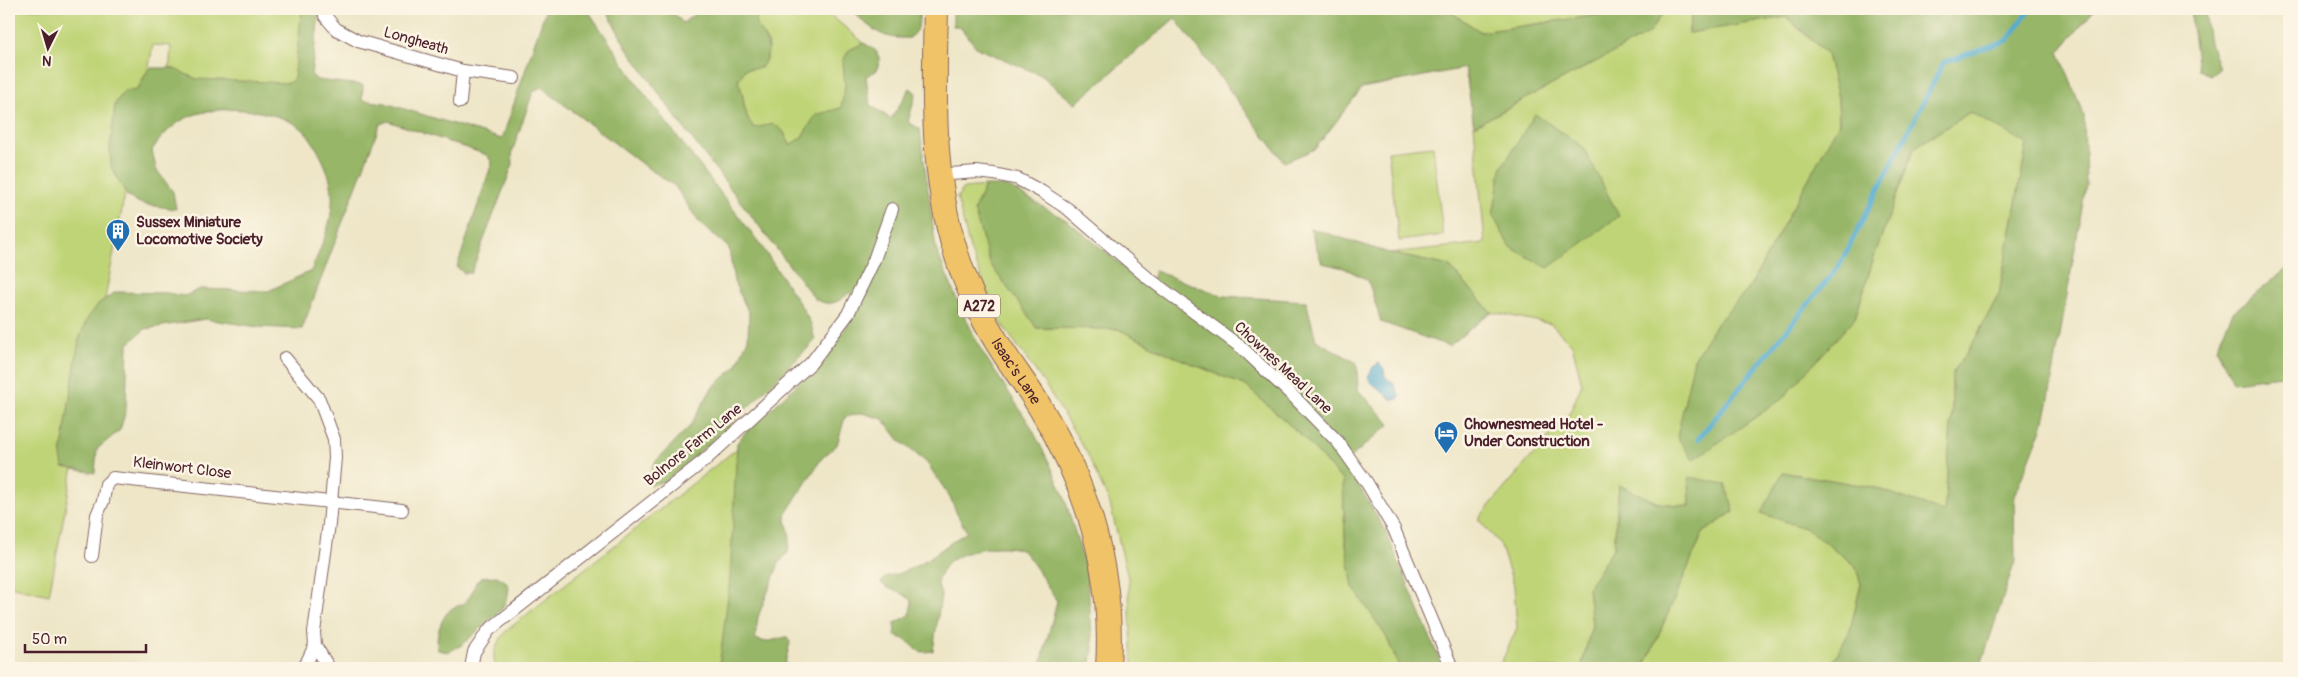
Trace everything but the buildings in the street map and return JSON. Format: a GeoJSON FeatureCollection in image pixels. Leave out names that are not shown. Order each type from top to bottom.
{"type":"FeatureCollection","features":[{"type":"Feature","properties":{"kind":"highway","name":"Isaac's Lane"},"geometry":{"type":"LineString","coordinates":[[936,9],[935,50],[939,175],[956,254],[994,338],[1062,444],[1078,477],[1096,532],[1104,571],[1108,611],[1108,668]]}},
{"type":"Feature","properties":{"kind":"street","name":"Longheath"},"geometry":{"type":"LineString","coordinates":[[325,9],[325,16],[336,29],[358,41],[463,71],[514,78]]}},
{"type":"Feature","properties":{"kind":"street"},"geometry":{"type":"LineString","coordinates":[[460,102],[463,71]]}},
{"type":"Feature","properties":{"kind":"street","name":"Chownes Mead Lane"},"geometry":{"type":"LineString","coordinates":[[939,175],[976,172],[994,174],[1018,180],[1042,192],[1068,209],[1148,278],[1242,348],[1296,399],[1338,442],[1367,483],[1394,529],[1452,668]]}},
{"type":"Feature","properties":{"kind":"street","name":"Bolnore Farm Lane"},"geometry":{"type":"LineString","coordinates":[[471,668],[474,652],[489,630],[705,460],[811,363],[848,314],[874,260],[892,209]]}},
{"type":"Feature","properties":{"kind":"street"},"geometry":{"type":"LineString","coordinates":[[286,358],[319,399],[329,421],[334,439],[335,458],[331,502],[314,632],[315,645],[329,668]]}},
{"type":"Feature","properties":{"kind":"street","name":"Kleinwort Close"},"geometry":{"type":"LineString","coordinates":[[92,556],[97,516],[103,502],[106,484],[113,478],[402,510]]}},
{"type":"Feature","properties":{"kind":"street"},"geometry":{"type":"LineString","coordinates":[[304,668],[315,645]]}},
{"type":"Feature","properties":{"kind":"green space"},"geometry":{"type":"Polygon","coordinates":[[[9,9],[314,9],[300,91],[188,87],[169,75],[171,46],[153,45],[49,595],[9,586],[9,9]]]}},
{"type":"Feature","properties":{"kind":"green space"},"geometry":{"type":"Polygon","coordinates":[[[302,9],[320,9],[311,74],[317,80],[363,85],[362,100],[385,103],[502,139],[546,9],[587,9],[643,92],[760,244],[803,309],[811,324],[815,341],[727,428],[666,481],[651,485],[648,478],[655,462],[690,426],[712,388],[736,367],[748,339],[749,313],[734,282],[729,248],[698,221],[675,186],[642,164],[541,87],[533,92],[512,152],[513,164],[471,273],[464,273],[457,267],[492,163],[487,155],[388,121],[380,124],[302,329],[258,327],[205,319],[145,329],[128,344],[126,410],[120,430],[97,449],[95,473],[63,467],[61,455],[79,339],[87,319],[99,303],[116,292],[167,293],[185,296],[200,289],[268,291],[311,271],[328,227],[331,215],[332,192],[330,180],[322,160],[314,144],[301,128],[276,116],[244,110],[211,111],[197,114],[179,122],[166,133],[152,150],[156,169],[173,192],[176,209],[142,204],[128,197],[111,167],[110,147],[115,104],[124,91],[137,90],[149,68],[172,68],[197,79],[289,83],[294,78],[302,9]]]}},
{"type":"Feature","properties":{"kind":"green space"},"geometry":{"type":"Polygon","coordinates":[[[606,9],[670,9],[683,23],[701,9],[763,9],[758,12],[756,24],[768,45],[765,61],[761,68],[745,69],[738,81],[745,111],[754,128],[774,124],[783,131],[790,145],[801,138],[816,115],[841,108],[845,87],[843,61],[849,50],[864,43],[876,51],[880,60],[876,71],[866,76],[870,105],[891,119],[910,88],[916,93],[908,122],[920,129],[936,249],[981,350],[1030,425],[1064,496],[1087,572],[1093,648],[1090,668],[1040,668],[1057,601],[1025,553],[1009,547],[975,550],[955,558],[945,566],[937,582],[941,595],[933,651],[920,651],[903,638],[895,636],[895,623],[910,615],[912,601],[905,595],[881,583],[887,576],[909,570],[967,532],[950,497],[927,463],[900,441],[883,419],[862,413],[845,417],[837,445],[822,458],[785,515],[790,537],[788,552],[779,563],[758,617],[755,639],[766,642],[786,637],[790,642],[784,668],[719,668],[730,579],[737,443],[745,433],[829,353],[863,302],[862,299],[849,293],[833,303],[825,303],[815,299],[677,119],[625,45],[606,9]]]}},
{"type":"Feature","properties":{"kind":"green space"},"geometry":{"type":"Polygon","coordinates":[[[764,9],[823,9],[864,43],[850,51],[845,59],[845,88],[841,108],[816,115],[801,138],[790,145],[783,131],[754,128],[745,111],[738,81],[745,69],[761,68],[769,44],[755,24],[757,14],[764,9]]]}},
{"type":"Feature","properties":{"kind":"green space"},"geometry":{"type":"Polygon","coordinates":[[[850,9],[920,9],[918,28],[910,38],[883,35],[870,27],[850,9]]]}},
{"type":"Feature","properties":{"kind":"green space"},"geometry":{"type":"Polygon","coordinates":[[[953,9],[1446,9],[1481,32],[1639,9],[1666,9],[1648,34],[1474,126],[1465,68],[1362,88],[1315,149],[1284,162],[1175,18],[1075,104],[1041,75],[977,48],[959,26],[953,26],[953,9]]]}},
{"type":"Feature","properties":{"kind":"green space"},"geometry":{"type":"Polygon","coordinates":[[[1446,9],[1639,9],[1481,32],[1446,9]]]}},
{"type":"Feature","properties":{"kind":"green space"},"geometry":{"type":"Polygon","coordinates":[[[1666,9],[1693,9],[1689,33],[1786,17],[1827,54],[1838,98],[1839,124],[1748,290],[1716,324],[1855,318],[1875,254],[1914,148],[1970,112],[2027,144],[1999,294],[1973,343],[1952,374],[1952,414],[1944,513],[1873,487],[1761,513],[1807,528],[1855,565],[1861,584],[1850,631],[1834,660],[1835,668],[1644,668],[1703,533],[1734,511],[1689,477],[1690,506],[1658,503],[1619,485],[1614,547],[1588,588],[1592,625],[1581,668],[1494,668],[1502,661],[1517,628],[1514,586],[1500,544],[1478,519],[1570,412],[1582,384],[1572,345],[1551,324],[1491,312],[1449,266],[1389,253],[1485,243],[1474,126],[1648,34],[1666,9]],[[1493,216],[1548,268],[1574,247],[1493,216]]]}},
{"type":"Feature","properties":{"kind":"green space"},"geometry":{"type":"Polygon","coordinates":[[[1693,9],[2095,9],[2059,52],[2084,116],[2086,185],[2048,404],[2042,429],[2014,496],[2015,561],[1980,668],[1835,668],[1834,660],[1850,631],[1861,584],[1855,565],[1807,529],[1761,513],[1783,472],[1873,487],[1944,512],[1952,414],[1952,374],[1973,343],[1999,294],[2027,144],[1970,112],[1914,148],[1875,254],[1855,318],[1782,399],[1693,460],[1677,437],[1694,359],[1716,324],[1748,290],[1839,123],[1838,98],[1827,54],[1787,17],[1688,33],[1693,9]]]}},
{"type":"Feature","properties":{"kind":"green space"},"geometry":{"type":"Polygon","coordinates":[[[2190,9],[2205,9],[2208,37],[2219,68],[2210,75],[2198,70],[2190,9]]]}},
{"type":"Feature","properties":{"kind":"green space"},"geometry":{"type":"Polygon","coordinates":[[[1535,114],[1583,147],[1619,216],[1548,268],[1510,247],[1493,216],[1501,169],[1535,114]]]}},
{"type":"Feature","properties":{"kind":"green space"},"geometry":{"type":"Polygon","coordinates":[[[1433,146],[1443,235],[1399,241],[1388,151],[1433,146]]]}},
{"type":"Feature","properties":{"kind":"green space"},"geometry":{"type":"Polygon","coordinates":[[[985,186],[974,210],[1036,328],[1118,329],[1171,355],[1246,386],[1301,435],[1343,481],[1345,538],[1353,587],[1386,636],[1400,668],[1133,668],[1128,578],[1110,504],[1087,453],[1044,383],[998,319],[970,249],[957,198],[964,188],[985,186]]]}},
{"type":"Feature","properties":{"kind":"green space"},"geometry":{"type":"Polygon","coordinates":[[[985,186],[1007,186],[1068,221],[1149,287],[1155,271],[1223,296],[1306,301],[1316,340],[1357,363],[1358,390],[1390,424],[1345,462],[1386,532],[1443,668],[1400,668],[1386,636],[1353,587],[1345,538],[1343,481],[1301,435],[1246,386],[1171,355],[1118,329],[1037,328],[990,264],[974,210],[985,186]]]}},
{"type":"Feature","properties":{"kind":"green space"},"geometry":{"type":"Polygon","coordinates":[[[1310,228],[1389,253],[1449,266],[1491,312],[1449,346],[1381,322],[1368,280],[1344,268],[1322,263],[1310,228]]]}},
{"type":"Feature","properties":{"kind":"green space"},"geometry":{"type":"Polygon","coordinates":[[[2289,267],[2289,375],[2233,382],[2216,347],[2233,312],[2289,267]]]}},
{"type":"Feature","properties":{"kind":"green space"},"geometry":{"type":"Polygon","coordinates":[[[739,447],[731,579],[720,668],[497,668],[494,653],[506,631],[739,447]]]}},
{"type":"Feature","properties":{"kind":"green space"},"geometry":{"type":"Polygon","coordinates":[[[1689,477],[1725,484],[1734,511],[1703,533],[1644,668],[1581,668],[1592,625],[1588,588],[1614,547],[1619,485],[1658,503],[1690,506],[1689,477]]]}},
{"type":"Feature","properties":{"kind":"green space"},"geometry":{"type":"Polygon","coordinates":[[[497,576],[505,581],[509,587],[502,609],[462,645],[448,652],[438,650],[439,629],[446,614],[452,608],[461,605],[467,600],[476,582],[483,577],[497,576]]]}},
{"type":"Feature","properties":{"kind":"water"},"geometry":{"type":"Polygon","coordinates":[[[1379,363],[1384,369],[1385,377],[1393,383],[1400,396],[1398,399],[1392,400],[1372,383],[1368,377],[1373,367],[1379,363]]]}},
{"type":"Feature","properties":{"kind":"waterway"},"geometry":{"type":"LineString","coordinates":[[1698,439],[1839,266],[1944,62],[2008,40],[2030,9]]}},
{"type":"Feature","properties":{"kind":"place","name":"Sussex Miniature Locomotive Society"},"geometry":{"type":"Point","coordinates":[118,252]}},
{"type":"Feature","properties":{"kind":"place","name":"Chownesmead Hotel - Under Construction"},"geometry":{"type":"Point","coordinates":[1446,454]}}]}
